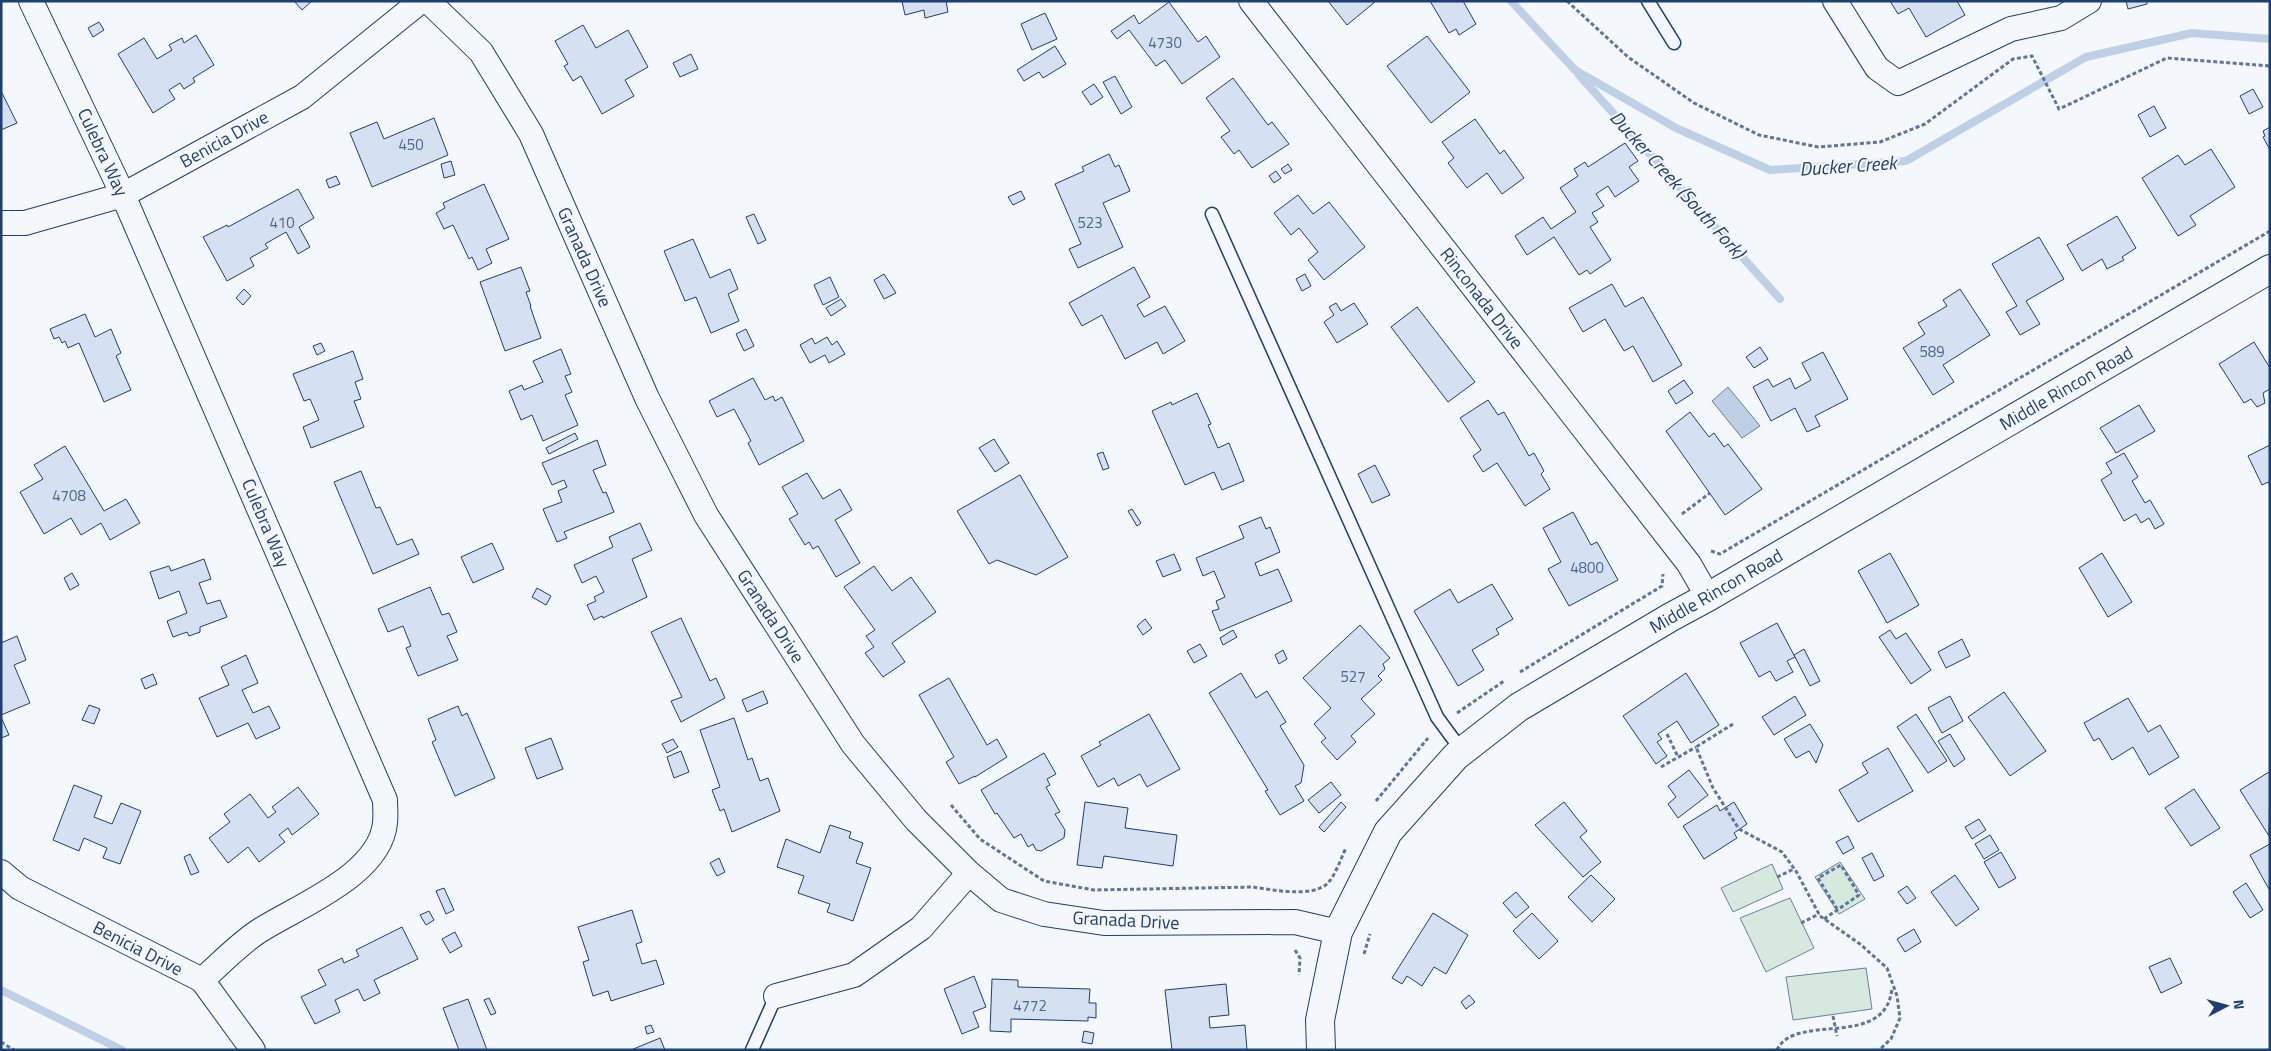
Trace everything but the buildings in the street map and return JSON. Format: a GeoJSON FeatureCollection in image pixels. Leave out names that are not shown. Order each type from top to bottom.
{"type":"FeatureCollection","features":[{"type":"Feature","properties":{"kind":"street","name":"Culebra Way"},"geometry":{"type":"LineString","coordinates":[[31,1],[123,195],[385,800],[385,824],[376,846],[359,870],[336,886],[258,932],[202,980]]}},
{"type":"Feature","properties":{"kind":"street","name":"Benicia Drive"},"geometry":{"type":"LineString","coordinates":[[1,223],[25,223],[123,195],[302,97],[421,1]]}},
{"type":"Feature","properties":{"kind":"street","name":"Granada Drive"},"geometry":{"type":"LineString","coordinates":[[428,1],[481,52],[531,134],[647,398],[706,516],[853,744],[916,820],[969,873],[1001,900],[1044,914],[1104,923],[1295,922],[1338,932]]}},
{"type":"Feature","properties":{"kind":"street","name":"Rinconada Drive"},"geometry":{"type":"LineString","coordinates":[[1251,1],[1688,564],[1708,597]]}},
{"type":"Feature","properties":{"kind":"street"},"geometry":{"type":"LineString","coordinates":[[1836,1],[1877,68],[1898,83],[2010,29],[2061,18],[2089,1]]}},
{"type":"Feature","properties":{"kind":"street","name":"Middle Rincon Road"},"geometry":{"type":"LineString","coordinates":[[1321,1050],[1320,1020],[1338,932],[1388,832],[1462,751],[1519,707],[1670,617],[1708,597],[2270,269]]}},
{"type":"Feature","properties":{"kind":"street","name":"Benicia Drive"},"geometry":{"type":"LineString","coordinates":[[1,872],[20,888],[202,980],[253,1050]]}},
{"type":"Feature","properties":{"kind":"street"},"geometry":{"type":"LineString","coordinates":[[776,996],[854,974],[922,928],[969,873]]}},
{"type":"Feature","properties":{"kind":"lane"},"geometry":{"type":"LineString","coordinates":[[1648,1],[1674,43]]}},
{"type":"Feature","properties":{"kind":"lane"},"geometry":{"type":"LineString","coordinates":[[1212,214],[1437,717],[1462,751]]}},
{"type":"Feature","properties":{"kind":"lane"},"geometry":{"type":"LineString","coordinates":[[752,1050],[776,996]]}},
{"type":"Feature","properties":{"kind":"path"},"geometry":{"type":"LineString","coordinates":[[1567,1],[1628,57],[1694,103],[1759,135],[1818,147],[1880,142],[1925,124],[2013,59],[2032,56],[2059,109],[2167,58],[2270,66]]}},
{"type":"Feature","properties":{"kind":"path"},"geometry":{"type":"LineString","coordinates":[[1712,551],[1720,554],[2270,231]]}},
{"type":"Feature","properties":{"kind":"path"},"geometry":{"type":"LineString","coordinates":[[1681,514],[1710,493]]}},
{"type":"Feature","properties":{"kind":"path"},"geometry":{"type":"LineString","coordinates":[[1660,767],[1733,724]]}},
{"type":"Feature","properties":{"kind":"path"},"geometry":{"type":"LineString","coordinates":[[1667,734],[1678,757]]}},
{"type":"Feature","properties":{"kind":"path"},"geometry":{"type":"LineString","coordinates":[[1696,747],[1713,788],[1739,829],[1782,852],[1794,869],[1819,914],[1860,944],[1887,968],[1893,985],[1900,1018],[1891,1039],[1879,1050]]}},
{"type":"Feature","properties":{"kind":"path"},"geometry":{"type":"LineString","coordinates":[[951,805],[980,838],[1044,881],[1094,890],[1253,887],[1279,891],[1315,891]]}},
{"type":"Feature","properties":{"kind":"path"},"geometry":{"type":"LineString","coordinates":[[1824,919],[1859,895],[1841,865],[1818,878],[1837,909]]}},
{"type":"Feature","properties":{"kind":"path"},"geometry":{"type":"LineString","coordinates":[[1777,876],[1794,869]]}},
{"type":"Feature","properties":{"kind":"path"},"geometry":{"type":"LineString","coordinates":[[1801,923],[1819,914]]}},
{"type":"Feature","properties":{"kind":"path"},"geometry":{"type":"LineString","coordinates":[[1361,963],[1372,927]]}},
{"type":"Feature","properties":{"kind":"path"},"geometry":{"type":"LineString","coordinates":[[1883,1020],[1891,1002],[1893,985]]}},
{"type":"Feature","properties":{"kind":"path"},"geometry":{"type":"LineString","coordinates":[[1833,1016],[1837,1036]]}},
{"type":"Feature","properties":{"kind":"path"},"geometry":{"type":"LineString","coordinates":[[1777,1050],[1782,1042],[1789,1038],[1813,1036]]}},
{"type":"Feature","properties":{"kind":"path"},"geometry":{"type":"LineString","coordinates":[[1829,1036],[1843,1036]]}},
{"type":"Feature","properties":{"kind":"path"},"geometry":{"type":"LineString","coordinates":[[1,1042],[14,1050]]}},
{"type":"Feature","properties":{"kind":"shaded area"},"geometry":{"type":"Polygon","coordinates":[[[1840,862],[1865,899],[1839,914],[1815,877],[1840,862]]]}},
{"type":"Feature","properties":{"kind":"shaded area"},"geometry":{"type":"Polygon","coordinates":[[[1772,864],[1783,889],[1733,912],[1721,888],[1772,864]]]}},
{"type":"Feature","properties":{"kind":"shaded area"},"geometry":{"type":"Polygon","coordinates":[[[1790,898],[1814,948],[1766,972],[1740,918],[1790,898]]]}},
{"type":"Feature","properties":{"kind":"shaded area"},"geometry":{"type":"Polygon","coordinates":[[[1866,968],[1872,1009],[1793,1020],[1786,977],[1866,968]]]}},
{"type":"Feature","properties":{"kind":"water"},"geometry":{"type":"Polygon","coordinates":[[[1728,387],[1760,426],[1742,438],[1712,401],[1728,387]]]}},
{"type":"Feature","properties":{"kind":"waterway","name":"Ducker Creek"},"geometry":{"type":"LineString","coordinates":[[1511,1],[1575,70],[1676,128],[1770,170],[1906,161],[2086,57],[2192,33],[2270,39]]}},
{"type":"Feature","properties":{"kind":"waterway","name":"Ducker Creek (South Fork)"},"geometry":{"type":"LineString","coordinates":[[1579,75],[1780,299]]}},
{"type":"Feature","properties":{"kind":"waterway"},"geometry":{"type":"LineString","coordinates":[[1,990],[122,1050]]}}]}
